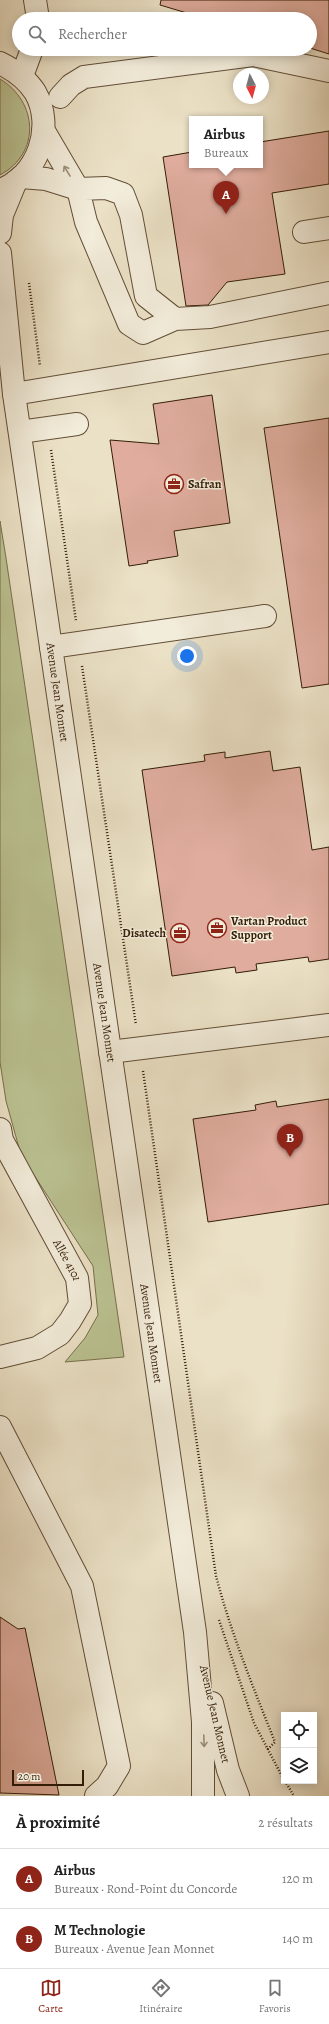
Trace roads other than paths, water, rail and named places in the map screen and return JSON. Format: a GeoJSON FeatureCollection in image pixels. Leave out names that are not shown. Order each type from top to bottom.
{"type":"FeatureCollection","features":[{"type":"Feature","properties":{"kind":"street"},"geometry":{"type":"LineString","coordinates":[[35,0],[37,12]]}},
{"type":"Feature","properties":{"kind":"street"},"geometry":{"type":"LineString","coordinates":[[0,53],[12,70],[35,93],[39,102],[44,131],[78,189],[86,222],[129,324],[143,333],[175,319],[210,317],[329,293]]}},
{"type":"Feature","properties":{"kind":"street"},"geometry":{"type":"LineString","coordinates":[[12,70],[25,56]]}},
{"type":"Feature","properties":{"kind":"street"},"geometry":{"type":"LineString","coordinates":[[60,97],[71,85],[84,77],[238,56]]}},
{"type":"Feature","properties":{"kind":"street"},"geometry":{"type":"LineString","coordinates":[[262,56],[329,71]]}},
{"type":"Feature","properties":{"kind":"street"},"geometry":{"type":"LineString","coordinates":[[0,234],[2,215],[12,182],[32,164],[40,148],[44,131]]}},
{"type":"Feature","properties":{"kind":"street"},"geometry":{"type":"LineString","coordinates":[[12,182],[46,179],[78,189],[106,188],[123,194],[131,215],[146,296],[175,319]]}},
{"type":"Feature","properties":{"kind":"street"},"geometry":{"type":"LineString","coordinates":[[304,232],[329,228]]}},
{"type":"Feature","properties":{"kind":"street","name":"Avenue Jean Monnet"},"geometry":{"type":"LineString","coordinates":[[0,253],[14,394]]}},
{"type":"Feature","properties":{"kind":"street","name":"Avenue Jean Monnet"},"geometry":{"type":"LineString","coordinates":[[0,329],[14,394],[20,432],[195,1632],[203,1722],[203,1796]]}},
{"type":"Feature","properties":{"kind":"street"},"geometry":{"type":"LineString","coordinates":[[14,394],[329,342]]}},
{"type":"Feature","properties":{"kind":"street"},"geometry":{"type":"LineString","coordinates":[[20,432],[77,424]]}},
{"type":"Feature","properties":{"kind":"street"},"geometry":{"type":"LineString","coordinates":[[51,647],[265,616]]}},
{"type":"Feature","properties":{"kind":"street"},"geometry":{"type":"LineString","coordinates":[[110,1052],[329,1025]]}},
{"type":"Feature","properties":{"kind":"street","name":"Allée 4101"},"geometry":{"type":"LineString","coordinates":[[0,1129],[2,1140],[77,1278],[80,1304],[60,1334],[38,1348],[0,1357]]}},
{"type":"Feature","properties":{"kind":"street"},"geometry":{"type":"LineString","coordinates":[[0,1427],[82,1586],[119,1766],[107,1786],[96,1796]]}},
{"type":"Feature","properties":{"kind":"street","name":"Avenue Jean Monnet"},"geometry":{"type":"LineString","coordinates":[[195,1632],[228,1770],[238,1796]]}},
{"type":"Feature","properties":{"kind":"place","name":"Airbus"},"geometry":{"type":"Point","coordinates":[226,214]}},
{"type":"Feature","properties":{"kind":"place","name":"Safran"},"geometry":{"type":"Point","coordinates":[174,484]}},
{"type":"Feature","properties":{"kind":"place","name":"Vartan Product Support"},"geometry":{"type":"Point","coordinates":[217,928]}},
{"type":"Feature","properties":{"kind":"place","name":"Disatech"},"geometry":{"type":"Point","coordinates":[180,933]}},
{"type":"Feature","properties":{"kind":"place","name":"M Technologie"},"geometry":{"type":"Point","coordinates":[290,1157]}}]}
